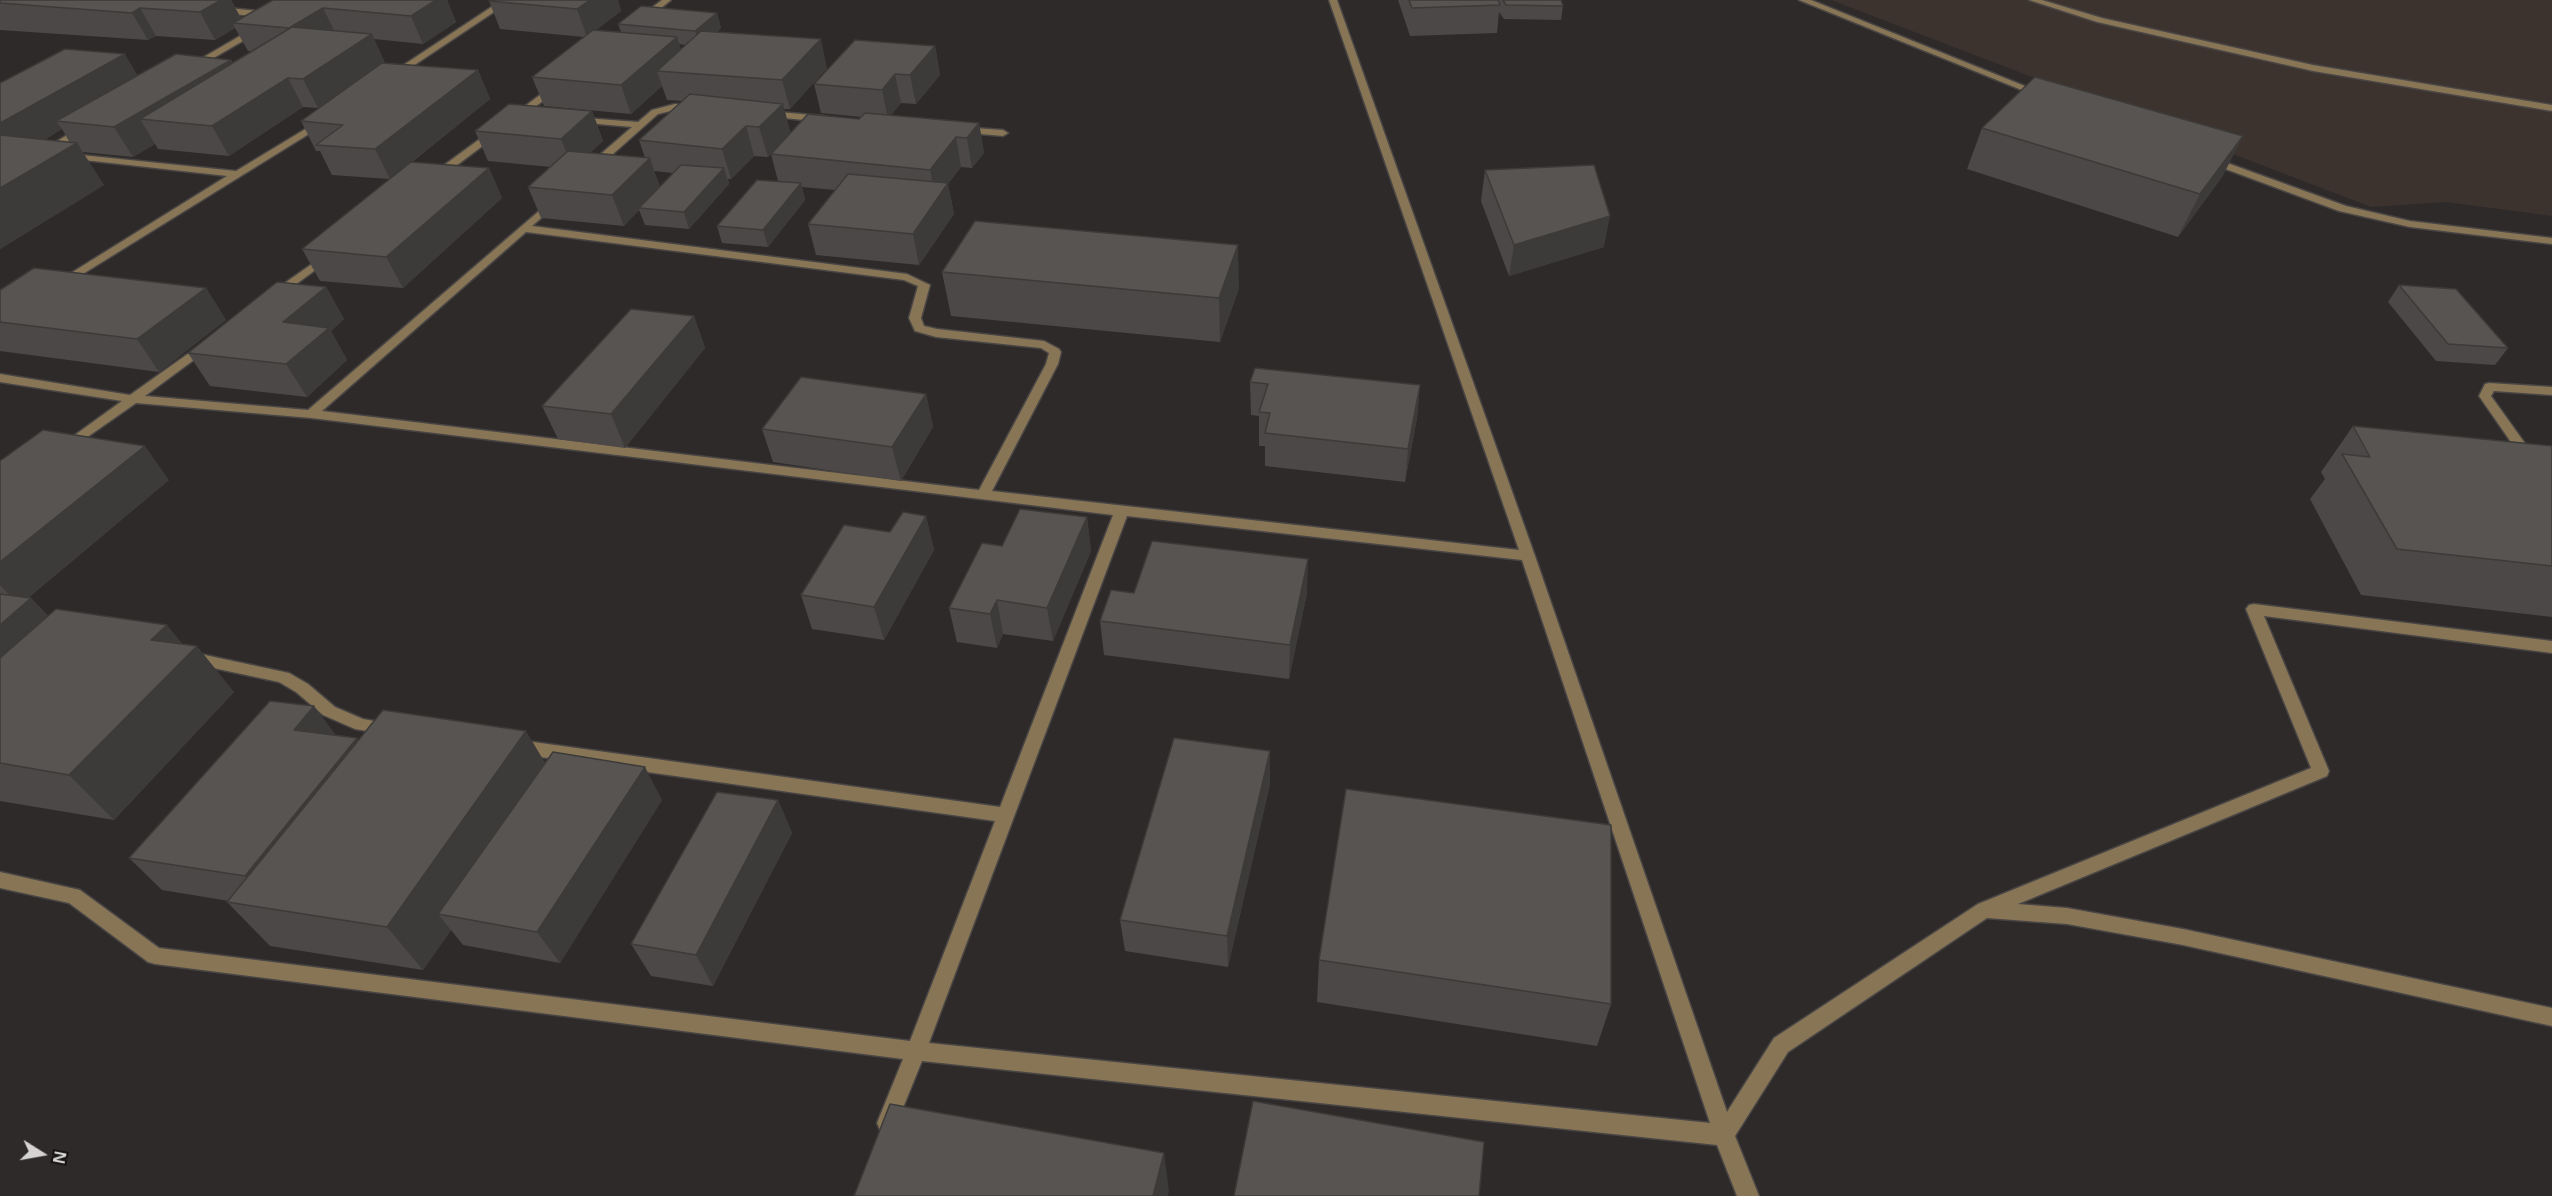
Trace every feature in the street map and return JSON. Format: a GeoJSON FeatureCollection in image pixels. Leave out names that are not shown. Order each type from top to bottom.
{"type":"FeatureCollection","features":[{"type":"Feature","properties":{"kind":"street"},"geometry":{"type":"LineString","coordinates":[[381,83],[508,0]]}},
{"type":"Feature","properties":{"kind":"street"},"geometry":{"type":"LineString","coordinates":[[631,28],[667,0]]}},
{"type":"Feature","properties":{"kind":"street"},"geometry":{"type":"LineString","coordinates":[[1333,0],[1528,556],[1724,1135],[1748,1196]]}},
{"type":"Feature","properties":{"kind":"street"},"geometry":{"type":"LineString","coordinates":[[1803,0],[2050,99]]}},
{"type":"Feature","properties":{"kind":"street"},"geometry":{"type":"LineString","coordinates":[[2032,0],[2100,20],[2313,68],[2552,108]]}},
{"type":"Feature","properties":{"kind":"street"},"geometry":{"type":"LineString","coordinates":[[176,75],[279,16],[208,10]]}},
{"type":"Feature","properties":{"kind":"street"},"geometry":{"type":"LineString","coordinates":[[426,183],[526,115],[566,78]]}},
{"type":"Feature","properties":{"kind":"street"},"geometry":{"type":"LineString","coordinates":[[582,176],[655,112],[675,107],[710,110]]}},
{"type":"Feature","properties":{"kind":"street"},"geometry":{"type":"LineString","coordinates":[[757,113],[839,120]]}},
{"type":"Feature","properties":{"kind":"street"},"geometry":{"type":"LineString","coordinates":[[48,292],[333,115]]}},
{"type":"Feature","properties":{"kind":"street"},"geometry":{"type":"LineString","coordinates":[[564,118],[641,125]]}},
{"type":"Feature","properties":{"kind":"street"},"geometry":{"type":"LineString","coordinates":[[94,123],[38,155],[239,174]]}},
{"type":"Feature","properties":{"kind":"street"},"geometry":{"type":"LineString","coordinates":[[945,128],[1003,133]]}},
{"type":"Feature","properties":{"kind":"street"},"geometry":{"type":"LineString","coordinates":[[2194,154],[2343,209],[2410,224],[2552,241]]}},
{"type":"Feature","properties":{"kind":"street"},"geometry":{"type":"LineString","coordinates":[[311,414],[565,191]]}},
{"type":"Feature","properties":{"kind":"street"},"geometry":{"type":"LineString","coordinates":[[523,228],[907,277],[924,285],[915,318],[919,328],[936,333],[1044,345],[1055,352],[1052,364],[983,495]]}},
{"type":"Feature","properties":{"kind":"street"},"geometry":{"type":"LineString","coordinates":[[266,301],[341,246]]}},
{"type":"Feature","properties":{"kind":"street"},"geometry":{"type":"LineString","coordinates":[[57,454],[219,336]]}},
{"type":"Feature","properties":{"kind":"street"},"geometry":{"type":"LineString","coordinates":[[0,378],[134,399],[311,414],[983,495],[1528,556]]}},
{"type":"Feature","properties":{"kind":"street"},"geometry":{"type":"LineString","coordinates":[[2552,391],[2489,387],[2485,396],[2552,491]]}},
{"type":"Feature","properties":{"kind":"street"},"geometry":{"type":"LineString","coordinates":[[878,1144],[916,1052],[1122,511]]}},
{"type":"Feature","properties":{"kind":"street"},"geometry":{"type":"LineString","coordinates":[[1724,1135],[1781,1045],[1984,910],[2321,771],[2254,609],[2552,647]]}},
{"type":"Feature","properties":{"kind":"street"},"geometry":{"type":"LineString","coordinates":[[170,653],[283,677],[302,688],[329,711],[361,725],[408,731]]}},
{"type":"Feature","properties":{"kind":"street"},"geometry":{"type":"LineString","coordinates":[[502,744],[1006,815]]}},
{"type":"Feature","properties":{"kind":"street"},"geometry":{"type":"LineString","coordinates":[[0,880],[74,896],[155,956],[916,1052],[1724,1135]]}},
{"type":"Feature","properties":{"kind":"street"},"geometry":{"type":"LineString","coordinates":[[1984,910],[2067,916],[2183,937],[2552,1017]]}},
{"type":"Feature","properties":{"kind":"shaded area"},"geometry":{"type":"Polygon","coordinates":[[[1831,0],[2552,0],[2552,216],[2446,202],[2371,207],[1831,0]]]}},
{"type":"Feature","properties":{"kind":"building"},"geometry":{"type":"Polygon","coordinates":[[[0,0],[221,0],[200,12],[140,8],[132,13],[0,3],[0,0]]]}},
{"type":"Feature","properties":{"kind":"building"},"geometry":{"type":"Polygon","coordinates":[[[273,0],[436,0],[411,16],[323,8],[289,28],[233,23],[273,0]]]}},
{"type":"Feature","properties":{"kind":"building"},"geometry":{"type":"Polygon","coordinates":[[[590,0],[577,9],[489,1],[590,0]]]}},
{"type":"Feature","properties":{"kind":"building"},"geometry":{"type":"Polygon","coordinates":[[[1409,0],[1498,0],[1500,5],[1412,8],[1409,0]]]}},
{"type":"Feature","properties":{"kind":"building"},"geometry":{"type":"Polygon","coordinates":[[[1503,0],[1561,0],[1563,6],[1506,5],[1503,0]]]}},
{"type":"Feature","properties":{"kind":"building"},"geometry":{"type":"Polygon","coordinates":[[[641,6],[717,13],[695,31],[618,24],[641,6]]]}},
{"type":"Feature","properties":{"kind":"building"},"geometry":{"type":"Polygon","coordinates":[[[292,27],[372,34],[303,79],[288,78],[212,126],[140,119],[292,27]]]}},
{"type":"Feature","properties":{"kind":"building"},"geometry":{"type":"Polygon","coordinates":[[[593,30],[677,37],[621,85],[532,77],[593,30]]]}},
{"type":"Feature","properties":{"kind":"building"},"geometry":{"type":"Polygon","coordinates":[[[701,31],[821,39],[782,80],[657,71],[701,31]]]}},
{"type":"Feature","properties":{"kind":"building"},"geometry":{"type":"Polygon","coordinates":[[[855,40],[935,46],[910,75],[895,74],[882,90],[814,84],[855,40]]]}},
{"type":"Feature","properties":{"kind":"building"},"geometry":{"type":"Polygon","coordinates":[[[65,49],[125,54],[0,123],[0,83],[65,49]]]}},
{"type":"Feature","properties":{"kind":"building"},"geometry":{"type":"Polygon","coordinates":[[[176,54],[231,60],[114,127],[56,121],[176,54]]]}},
{"type":"Feature","properties":{"kind":"building"},"geometry":{"type":"Polygon","coordinates":[[[382,63],[478,70],[375,149],[316,145],[343,125],[301,121],[382,63]]]}},
{"type":"Feature","properties":{"kind":"building"},"geometry":{"type":"Polygon","coordinates":[[[2035,77],[2243,136],[2200,194],[1982,128],[2035,77]]]}},
{"type":"Feature","properties":{"kind":"building"},"geometry":{"type":"Polygon","coordinates":[[[690,94],[783,104],[759,127],[746,126],[722,149],[639,140],[690,94]]]}},
{"type":"Feature","properties":{"kind":"building"},"geometry":{"type":"Polygon","coordinates":[[[509,104],[592,111],[561,139],[475,131],[509,104]]]}},
{"type":"Feature","properties":{"kind":"building"},"geometry":{"type":"Polygon","coordinates":[[[865,113],[979,123],[967,138],[956,137],[930,170],[771,154],[808,114],[859,119],[865,113]]]}},
{"type":"Feature","properties":{"kind":"building"},"geometry":{"type":"Polygon","coordinates":[[[1,135],[77,143],[0,188],[1,135]]]}},
{"type":"Feature","properties":{"kind":"building"},"geometry":{"type":"Polygon","coordinates":[[[568,151],[650,158],[612,195],[528,187],[568,151]]]}},
{"type":"Feature","properties":{"kind":"building"},"geometry":{"type":"Polygon","coordinates":[[[411,162],[489,168],[386,257],[302,249],[411,162]]]}},
{"type":"Feature","properties":{"kind":"building"},"geometry":{"type":"Polygon","coordinates":[[[681,165],[724,168],[684,212],[639,208],[681,165]]]}},
{"type":"Feature","properties":{"kind":"building"},"geometry":{"type":"Polygon","coordinates":[[[1594,165],[1610,216],[1514,245],[1485,170],[1594,165]]]}},
{"type":"Feature","properties":{"kind":"building"},"geometry":{"type":"Polygon","coordinates":[[[848,174],[948,183],[913,234],[808,224],[848,174]]]}},
{"type":"Feature","properties":{"kind":"building"},"geometry":{"type":"Polygon","coordinates":[[[757,180],[801,183],[763,230],[717,226],[757,180]]]}},
{"type":"Feature","properties":{"kind":"building"},"geometry":{"type":"Polygon","coordinates":[[[975,221],[1238,245],[1219,298],[942,272],[975,221]]]}},
{"type":"Feature","properties":{"kind":"building"},"geometry":{"type":"Polygon","coordinates":[[[34,268],[206,288],[137,339],[0,322],[0,290],[34,268]]]}},
{"type":"Feature","properties":{"kind":"building"},"geometry":{"type":"Polygon","coordinates":[[[277,282],[326,287],[283,322],[329,328],[286,364],[188,353],[277,282]]]}},
{"type":"Feature","properties":{"kind":"building"},"geometry":{"type":"Polygon","coordinates":[[[2399,285],[2456,289],[2508,348],[2448,344],[2399,285]]]}},
{"type":"Feature","properties":{"kind":"building"},"geometry":{"type":"Polygon","coordinates":[[[631,309],[694,316],[611,414],[542,406],[631,309]]]}},
{"type":"Feature","properties":{"kind":"building"},"geometry":{"type":"Polygon","coordinates":[[[1255,368],[1420,385],[1408,449],[1265,433],[1270,413],[1259,412],[1268,384],[1250,382],[1255,368]]]}},
{"type":"Feature","properties":{"kind":"building"},"geometry":{"type":"Polygon","coordinates":[[[801,377],[926,394],[892,447],[762,429],[801,377]]]}},
{"type":"Feature","properties":{"kind":"building"},"geometry":{"type":"Polygon","coordinates":[[[2353,426],[2552,446],[2552,566],[2397,549],[2342,454],[2370,457],[2353,426]]]}},
{"type":"Feature","properties":{"kind":"building"},"geometry":{"type":"Polygon","coordinates":[[[43,430],[145,446],[0,562],[0,461],[43,430]]]}},
{"type":"Feature","properties":{"kind":"building"},"geometry":{"type":"Polygon","coordinates":[[[1020,509],[1087,517],[1047,608],[997,600],[990,614],[949,608],[982,543],[1002,546],[1020,509]]]}},
{"type":"Feature","properties":{"kind":"building"},"geometry":{"type":"Polygon","coordinates":[[[903,512],[926,516],[874,607],[801,595],[844,525],[890,532],[903,512]]]}},
{"type":"Feature","properties":{"kind":"building"},"geometry":{"type":"Polygon","coordinates":[[[1152,541],[1308,559],[1290,645],[1100,621],[1111,590],[1134,593],[1152,541]]]}},
{"type":"Feature","properties":{"kind":"building"},"geometry":{"type":"Polygon","coordinates":[[[0,594],[31,598],[0,625],[0,594]]]}},
{"type":"Feature","properties":{"kind":"building"},"geometry":{"type":"Polygon","coordinates":[[[56,609],[167,625],[151,640],[197,646],[69,775],[0,763],[0,658],[56,609]]]}},
{"type":"Feature","properties":{"kind":"building"},"geometry":{"type":"Polygon","coordinates":[[[270,701],[314,706],[294,730],[357,738],[245,876],[129,858],[270,701]]]}},
{"type":"Feature","properties":{"kind":"building"},"geometry":{"type":"Polygon","coordinates":[[[383,710],[526,731],[387,927],[227,902],[383,710]]]}},
{"type":"Feature","properties":{"kind":"building"},"geometry":{"type":"Polygon","coordinates":[[[1174,738],[1270,751],[1227,936],[1120,920],[1174,738]]]}},
{"type":"Feature","properties":{"kind":"building"},"geometry":{"type":"Polygon","coordinates":[[[553,752],[645,767],[537,932],[438,914],[553,752]]]}},
{"type":"Feature","properties":{"kind":"building"},"geometry":{"type":"Polygon","coordinates":[[[1346,789],[1611,825],[1611,1004],[1319,960],[1346,789]]]}},
{"type":"Feature","properties":{"kind":"building"},"geometry":{"type":"Polygon","coordinates":[[[717,792],[778,800],[696,955],[631,944],[717,792]]]}},
{"type":"Feature","properties":{"kind":"building"},"geometry":{"type":"Polygon","coordinates":[[[1253,1101],[1484,1142],[1479,1196],[1234,1196],[1253,1101]]]}},
{"type":"Feature","properties":{"kind":"building"},"geometry":{"type":"Polygon","coordinates":[[[890,1104],[1164,1153],[1153,1196],[854,1196],[890,1104]]]}}]}
